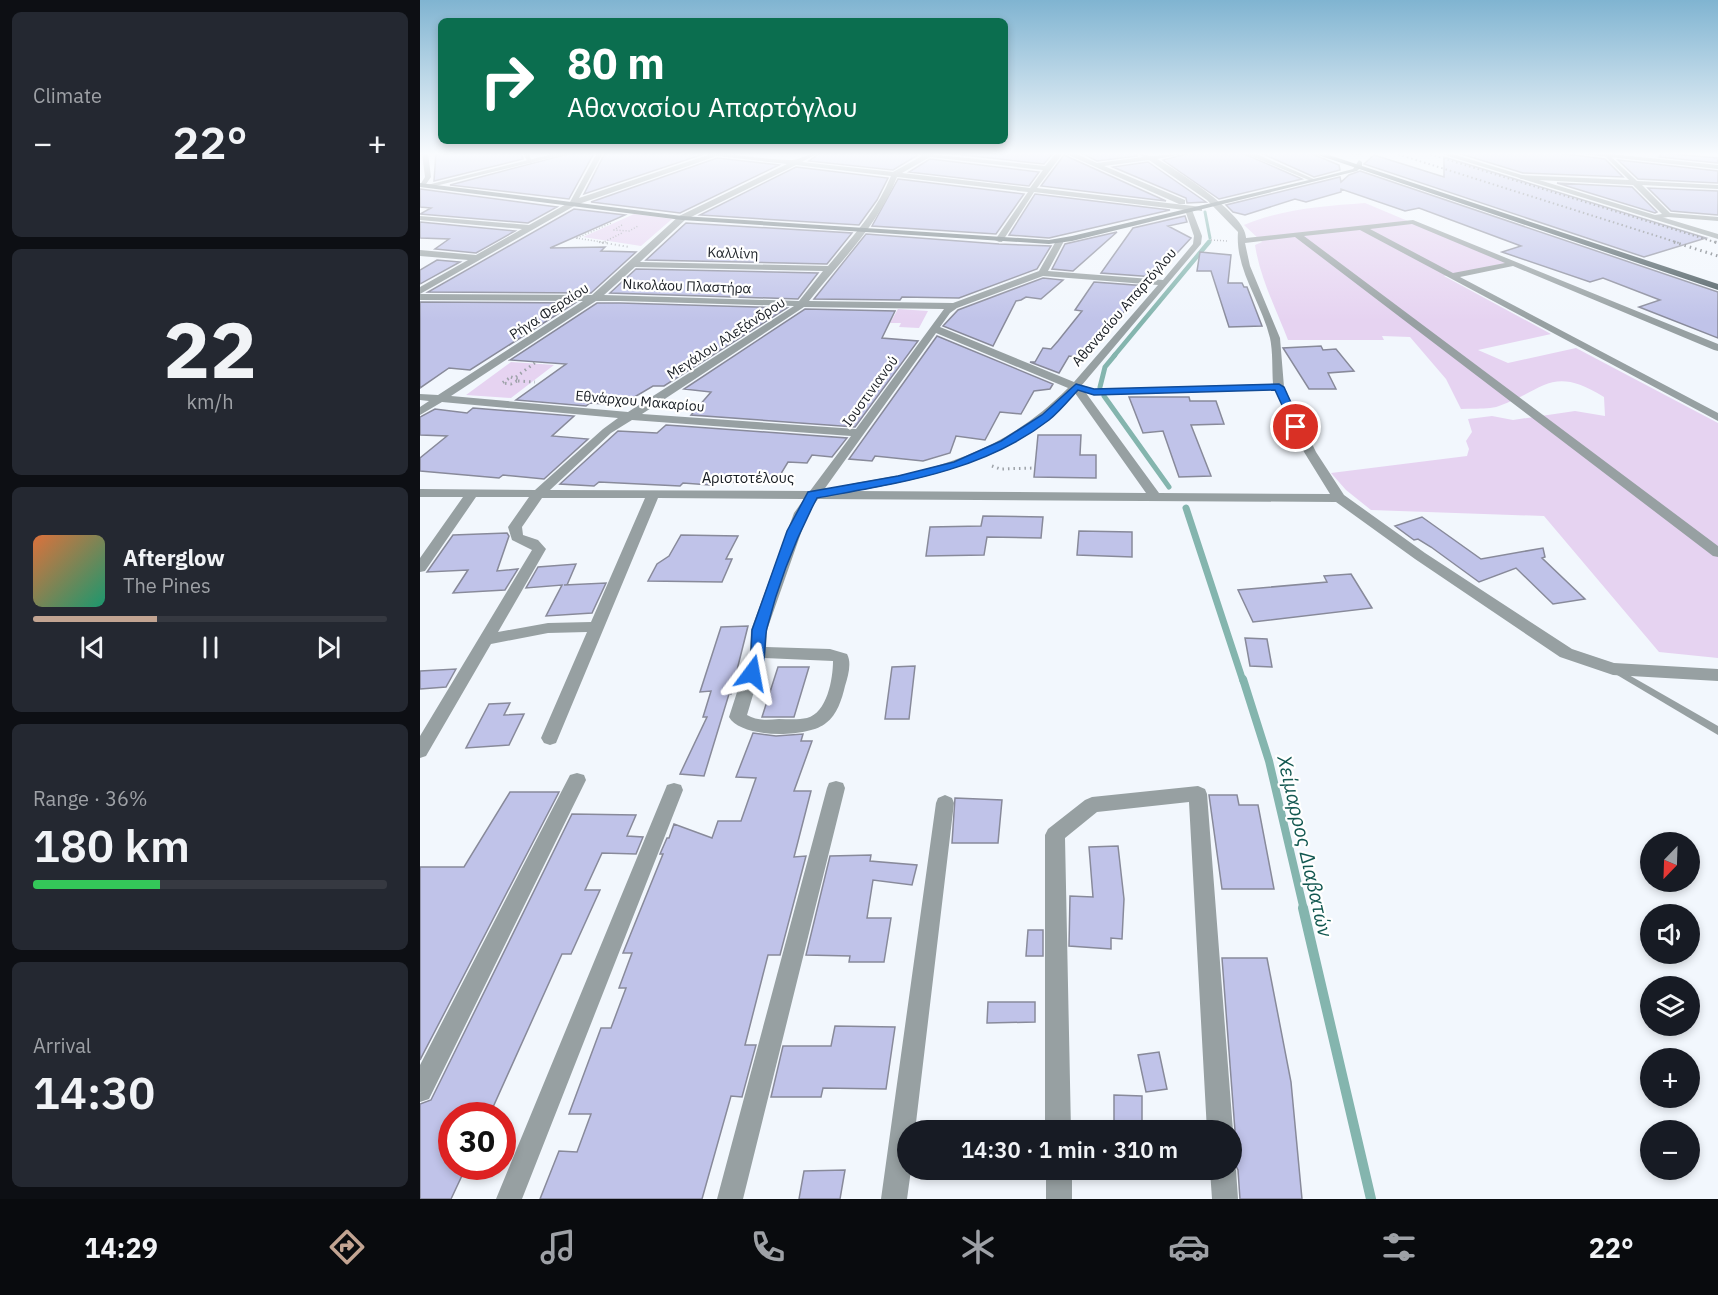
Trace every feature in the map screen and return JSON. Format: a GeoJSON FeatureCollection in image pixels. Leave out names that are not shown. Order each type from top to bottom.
{"type":"FeatureCollection","features":[{"type":"Feature","properties":{"kind":"main road"},"geometry":{"type":"LineString","coordinates":[[616,209],[682,218],[999,240],[1059,241],[1198,209]]}},
{"type":"Feature","properties":{"kind":"main road"},"geometry":{"type":"LineString","coordinates":[[1496,209],[1718,287]]}},
{"type":"Feature","properties":{"kind":"main road"},"geometry":{"type":"LineString","coordinates":[[1505,209],[1718,279]]}},
{"type":"Feature","properties":{"kind":"street"},"geometry":{"type":"LineString","coordinates":[[420,291],[562,209]]}},
{"type":"Feature","properties":{"kind":"street","name":"Ρήγα Φεραίου"},"geometry":{"type":"LineString","coordinates":[[420,412],[595,297],[682,218],[701,209]]}},
{"type":"Feature","properties":{"kind":"street","name":"Μεγάλου Αλεξάνδρου"},"geometry":{"type":"LineString","coordinates":[[485,640],[539,549],[533,543],[517,537],[515,527],[538,494],[581,453],[628,416],[804,302],[878,209]]}},
{"type":"Feature","properties":{"kind":"street"},"geometry":{"type":"LineString","coordinates":[[999,240],[1021,209]]}},
{"type":"Feature","properties":{"kind":"street"},"geometry":{"type":"LineString","coordinates":[[1185,209],[1193,210],[1198,240]]}},
{"type":"Feature","properties":{"kind":"street"},"geometry":{"type":"LineString","coordinates":[[1219,209],[1243,233],[1241,241],[1246,266],[1275,338],[1279,387],[1310,452],[1340,498],[1420,556],[1566,653],[1613,669],[1718,675]]}},
{"type":"Feature","properties":{"kind":"street"},"geometry":{"type":"LineString","coordinates":[[1626,209],[1718,237]]}},
{"type":"Feature","properties":{"kind":"street"},"geometry":{"type":"LineString","coordinates":[[1662,209],[1668,215]]}},
{"type":"Feature","properties":{"kind":"street"},"geometry":{"type":"LineString","coordinates":[[1653,217],[1668,215],[1718,219]]}},
{"type":"Feature","properties":{"kind":"street"},"geometry":{"type":"LineString","coordinates":[[420,218],[529,227]]}},
{"type":"Feature","properties":{"kind":"street"},"geometry":{"type":"LineString","coordinates":[[1241,241],[1413,222],[1718,348]]}},
{"type":"Feature","properties":{"kind":"street"},"geometry":{"type":"LineString","coordinates":[[1360,227],[1718,418]]}},
{"type":"Feature","properties":{"kind":"street"},"geometry":{"type":"LineString","coordinates":[[1298,235],[1718,553]]}},
{"type":"Feature","properties":{"kind":"street","name":"Αθανασίου Απαρτόγλου"},"geometry":{"type":"LineString","coordinates":[[813,495],[899,480],[958,465],[1005,444],[1046,417],[1076,387],[1191,252],[1198,240]]}},
{"type":"Feature","properties":{"kind":"street"},"geometry":{"type":"LineString","coordinates":[[1042,273],[1059,241]]}},
{"type":"Feature","properties":{"kind":"street"},"geometry":{"type":"LineString","coordinates":[[420,254],[476,258]]}},
{"type":"Feature","properties":{"kind":"street","name":"Καλλίνη"},"geometry":{"type":"LineString","coordinates":[[633,264],[831,269]]}},
{"type":"Feature","properties":{"kind":"street"},"geometry":{"type":"LineString","coordinates":[[1451,276],[1512,264]]}},
{"type":"Feature","properties":{"kind":"street"},"geometry":{"type":"LineString","coordinates":[[954,306],[1042,273],[1164,283]]}},
{"type":"Feature","properties":{"kind":"street","name":"Νικολάου Πλαστήρα"},"geometry":{"type":"LineString","coordinates":[[420,297],[595,297],[908,307],[954,306]]}},
{"type":"Feature","properties":{"kind":"street","name":"Ιουστινιανού"},"geometry":{"type":"LineString","coordinates":[[758,652],[830,655],[841,658],[842,669],[831,709],[820,720],[806,726],[759,726],[746,724],[738,717],[758,652],[759,630],[801,513],[934,328],[954,306]]}},
{"type":"Feature","properties":{"kind":"street"},"geometry":{"type":"LineString","coordinates":[[934,328],[1076,387],[1094,392],[1279,387]]}},
{"type":"Feature","properties":{"kind":"street"},"geometry":{"type":"LineString","coordinates":[[1076,387],[1155,497]]}},
{"type":"Feature","properties":{"kind":"street","name":"Εθνάρχου Μακαρίου"},"geometry":{"type":"LineString","coordinates":[[420,397],[628,416],[858,433]]}},
{"type":"Feature","properties":{"kind":"street","name":"Αριστοτέλους"},"geometry":{"type":"LineString","coordinates":[[420,493],[1340,498]]}},
{"type":"Feature","properties":{"kind":"street"},"geometry":{"type":"LineString","coordinates":[[420,568],[472,494]]}},
{"type":"Feature","properties":{"kind":"street"},"geometry":{"type":"LineString","coordinates":[[550,738],[653,495]]}},
{"type":"Feature","properties":{"kind":"street"},"geometry":{"type":"LineString","coordinates":[[420,751],[485,640],[548,628],[597,627]]}},
{"type":"Feature","properties":{"kind":"street"},"geometry":{"type":"LineString","coordinates":[[420,1090],[577,780]]}},
{"type":"Feature","properties":{"kind":"street"},"geometry":{"type":"LineString","coordinates":[[730,1199],[836,788]]}},
{"type":"Feature","properties":{"kind":"street"},"geometry":{"type":"LineString","coordinates":[[509,1199],[674,790]]}},
{"type":"Feature","properties":{"kind":"street"},"geometry":{"type":"LineString","coordinates":[[1058,1120],[1055,835],[1092,805],[1198,794],[1219,1120]]}},
{"type":"Feature","properties":{"kind":"street"},"geometry":{"type":"LineString","coordinates":[[894,1199],[945,803]]}},
{"type":"Feature","properties":{"kind":"street"},"geometry":{"type":"LineString","coordinates":[[1059,1180],[1059,1199]]}},
{"type":"Feature","properties":{"kind":"street"},"geometry":{"type":"LineString","coordinates":[[1224,1180],[1225,1199]]}},
{"type":"Feature","properties":{"kind":"lane"},"geometry":{"type":"LineString","coordinates":[[1613,669],[1718,731]]}},
{"type":"Feature","properties":{"kind":"path"},"geometry":{"type":"LineString","coordinates":[[638,212],[576,238],[648,250]]}},
{"type":"Feature","properties":{"kind":"path"},"geometry":{"type":"LineString","coordinates":[[625,224],[614,229],[618,232],[625,232]]}},
{"type":"Feature","properties":{"kind":"path"},"geometry":{"type":"LineString","coordinates":[[602,243],[638,228],[638,225],[633,224]]}},
{"type":"Feature","properties":{"kind":"path"},"geometry":{"type":"LineString","coordinates":[[1198,240],[1241,241]]}},
{"type":"Feature","properties":{"kind":"path"},"geometry":{"type":"LineString","coordinates":[[535,382],[517,379],[536,362]]}},
{"type":"Feature","properties":{"kind":"path"},"geometry":{"type":"LineString","coordinates":[[989,464],[1000,469],[1035,468]]}},
{"type":"Feature","properties":{"kind":"shaded area"},"geometry":{"type":"Polygon","coordinates":[[[1307,209],[1379,209],[1508,263],[1444,276],[1551,334],[1478,350],[1508,363],[1576,348],[1718,423],[1718,658],[1659,652],[1544,516],[1371,510],[1346,490],[1331,473],[1467,456],[1469,449],[1466,441],[1472,432],[1468,419],[1492,416],[1513,420],[1575,411],[1605,416],[1604,397],[1586,388],[1560,381],[1539,387],[1495,407],[1461,409],[1446,379],[1410,337],[1382,336],[1384,340],[1288,340],[1264,281],[1257,257],[1255,245],[1262,242],[1244,225],[1307,209]]]}},
{"type":"Feature","properties":{"kind":"shaded area"},"geometry":{"type":"Polygon","coordinates":[[[634,214],[672,219],[641,246],[583,237],[634,214]]]}},
{"type":"Feature","properties":{"kind":"shaded area"},"geometry":{"type":"Polygon","coordinates":[[[898,309],[928,311],[919,328],[899,327],[901,323],[890,323],[898,309]]]}},
{"type":"Feature","properties":{"kind":"shaded area"},"geometry":{"type":"Polygon","coordinates":[[[511,362],[554,365],[511,398],[466,395],[511,362]]]}},
{"type":"Feature","properties":{"kind":"building"},"geometry":{"type":"Polygon","coordinates":[[[429,209],[553,209],[528,223],[420,214],[429,209]]]}},
{"type":"Feature","properties":{"kind":"building"},"geometry":{"type":"Polygon","coordinates":[[[574,209],[625,215],[550,248],[605,247],[601,251],[636,252],[591,293],[428,292],[574,209]]]}},
{"type":"Feature","properties":{"kind":"building"},"geometry":{"type":"Polygon","coordinates":[[[647,209],[688,209],[680,213],[647,209]]]}},
{"type":"Feature","properties":{"kind":"building"},"geometry":{"type":"Polygon","coordinates":[[[712,209],[871,209],[859,225],[700,215],[712,209]]]}},
{"type":"Feature","properties":{"kind":"building"},"geometry":{"type":"Polygon","coordinates":[[[881,209],[1014,209],[996,234],[872,226],[881,209]]]}},
{"type":"Feature","properties":{"kind":"building"},"geometry":{"type":"Polygon","coordinates":[[[1026,209],[1170,210],[1049,238],[1009,235],[1026,209]]]}},
{"type":"Feature","properties":{"kind":"building"},"geometry":{"type":"Polygon","coordinates":[[[1230,209],[1264,209],[1245,215],[1230,209]]]}},
{"type":"Feature","properties":{"kind":"building"},"geometry":{"type":"Polygon","coordinates":[[[1422,209],[1472,209],[1718,292],[1718,338],[1639,307],[1660,300],[1603,278],[1590,282],[1502,252],[1521,246],[1422,209]]]}},
{"type":"Feature","properties":{"kind":"building"},"geometry":{"type":"Polygon","coordinates":[[[1499,209],[1612,209],[1706,238],[1644,257],[1499,209]]]}},
{"type":"Feature","properties":{"kind":"building"},"geometry":{"type":"Polygon","coordinates":[[[1642,209],[1654,209],[1657,212],[1642,209]]]}},
{"type":"Feature","properties":{"kind":"building"},"geometry":{"type":"Polygon","coordinates":[[[1669,209],[1718,209],[1718,215],[1669,209]]]}},
{"type":"Feature","properties":{"kind":"building"},"geometry":{"type":"Polygon","coordinates":[[[1185,216],[1187,222],[1168,226],[1191,238],[1155,277],[1101,273],[1133,228],[1185,216]]]}},
{"type":"Feature","properties":{"kind":"building"},"geometry":{"type":"Polygon","coordinates":[[[420,222],[515,231],[476,253],[435,249],[449,239],[420,238],[420,222]]]}},
{"type":"Feature","properties":{"kind":"building"},"geometry":{"type":"Polygon","coordinates":[[[686,223],[852,233],[827,264],[646,260],[686,223]]]}},
{"type":"Feature","properties":{"kind":"building"},"geometry":{"type":"Polygon","coordinates":[[[1117,232],[1073,271],[1052,269],[1065,244],[1117,232]]]}},
{"type":"Feature","properties":{"kind":"building"},"geometry":{"type":"Polygon","coordinates":[[[866,234],[1051,246],[1037,269],[959,298],[814,299],[866,234]]]}},
{"type":"Feature","properties":{"kind":"building"},"geometry":{"type":"Polygon","coordinates":[[[1200,252],[1231,255],[1228,283],[1242,283],[1244,287],[1247,287],[1262,326],[1229,327],[1211,271],[1197,271],[1200,252]]]}},
{"type":"Feature","properties":{"kind":"building"},"geometry":{"type":"Polygon","coordinates":[[[437,260],[460,262],[420,284],[420,270],[437,260]]]}},
{"type":"Feature","properties":{"kind":"building"},"geometry":{"type":"Polygon","coordinates":[[[636,269],[818,273],[798,299],[610,293],[636,269]]]}},
{"type":"Feature","properties":{"kind":"building"},"geometry":{"type":"Polygon","coordinates":[[[1043,278],[1063,280],[1041,299],[1026,297],[1016,301],[993,346],[943,326],[958,310],[1043,278]]]}},
{"type":"Feature","properties":{"kind":"building"},"geometry":{"type":"Polygon","coordinates":[[[1094,282],[1147,286],[1098,341],[1094,340],[1089,345],[1083,358],[1069,356],[1059,373],[1030,362],[1035,362],[1043,348],[1051,349],[1082,311],[1075,310],[1094,282]]]}},
{"type":"Feature","properties":{"kind":"building"},"geometry":{"type":"Polygon","coordinates":[[[420,302],[575,303],[470,370],[449,368],[420,388],[420,302]]]}},
{"type":"Feature","properties":{"kind":"building"},"geometry":{"type":"Polygon","coordinates":[[[597,303],[787,308],[664,386],[653,386],[621,405],[590,403],[586,406],[516,400],[566,364],[510,360],[597,303]]]}},
{"type":"Feature","properties":{"kind":"building"},"geometry":{"type":"Polygon","coordinates":[[[805,309],[895,311],[882,338],[918,341],[855,427],[691,415],[711,392],[684,389],[805,309]]]}},
{"type":"Feature","properties":{"kind":"building"},"geometry":{"type":"Polygon","coordinates":[[[937,336],[1053,384],[1050,389],[1034,391],[1021,414],[1000,412],[985,440],[956,436],[950,453],[923,461],[875,456],[872,461],[849,459],[937,336]]]}},
{"type":"Feature","properties":{"kind":"building"},"geometry":{"type":"Polygon","coordinates":[[[1321,346],[1323,350],[1336,349],[1354,371],[1328,373],[1336,389],[1309,389],[1283,348],[1321,346]]]}},
{"type":"Feature","properties":{"kind":"building"},"geometry":{"type":"Polygon","coordinates":[[[1129,397],[1189,397],[1190,401],[1216,401],[1224,424],[1191,425],[1211,476],[1179,477],[1163,431],[1143,433],[1129,397]]]}},
{"type":"Feature","properties":{"kind":"building"},"geometry":{"type":"Polygon","coordinates":[[[473,408],[574,416],[552,436],[588,439],[544,479],[503,475],[499,478],[420,471],[420,458],[447,436],[420,435],[420,417],[435,409],[467,413],[473,408]]]}},
{"type":"Feature","properties":{"kind":"building"},"geometry":{"type":"Polygon","coordinates":[[[666,425],[847,438],[832,457],[812,455],[807,463],[788,462],[776,482],[742,479],[739,483],[714,480],[710,485],[683,483],[680,486],[599,482],[594,486],[560,484],[618,431],[657,433],[666,425]]]}},
{"type":"Feature","properties":{"kind":"building"},"geometry":{"type":"Polygon","coordinates":[[[1038,435],[1081,435],[1080,455],[1096,455],[1096,478],[1034,477],[1038,435]]]}},
{"type":"Feature","properties":{"kind":"building"},"geometry":{"type":"Polygon","coordinates":[[[983,516],[1043,517],[1041,538],[987,537],[984,555],[926,556],[930,527],[981,526],[983,516]]]}},
{"type":"Feature","properties":{"kind":"building"},"geometry":{"type":"Polygon","coordinates":[[[1422,517],[1481,559],[1543,548],[1545,557],[1542,558],[1585,599],[1553,604],[1516,568],[1479,582],[1431,547],[1418,539],[1414,540],[1395,526],[1422,517]]]}},
{"type":"Feature","properties":{"kind":"building"},"geometry":{"type":"Polygon","coordinates":[[[1079,531],[1132,532],[1132,557],[1077,555],[1079,531]]]}},
{"type":"Feature","properties":{"kind":"building"},"geometry":{"type":"Polygon","coordinates":[[[507,533],[509,536],[497,571],[518,569],[505,590],[453,593],[468,570],[427,572],[453,535],[507,533]]]}},
{"type":"Feature","properties":{"kind":"building"},"geometry":{"type":"Polygon","coordinates":[[[681,535],[738,536],[726,559],[732,559],[722,582],[648,581],[657,564],[669,556],[681,535]]]}},
{"type":"Feature","properties":{"kind":"building"},"geometry":{"type":"Polygon","coordinates":[[[576,564],[567,585],[606,583],[592,613],[546,616],[562,585],[526,588],[538,567],[576,564]]]}},
{"type":"Feature","properties":{"kind":"building"},"geometry":{"type":"Polygon","coordinates":[[[1351,574],[1372,608],[1253,622],[1238,590],[1327,582],[1324,576],[1351,574]]]}},
{"type":"Feature","properties":{"kind":"building"},"geometry":{"type":"Polygon","coordinates":[[[748,626],[731,694],[729,694],[704,776],[680,774],[707,717],[703,717],[711,691],[700,692],[721,627],[748,626]]]}},
{"type":"Feature","properties":{"kind":"building"},"geometry":{"type":"Polygon","coordinates":[[[1245,638],[1267,639],[1272,667],[1250,666],[1245,638]]]}},
{"type":"Feature","properties":{"kind":"building"},"geometry":{"type":"Polygon","coordinates":[[[915,666],[909,719],[885,719],[892,667],[915,666]]]}},
{"type":"Feature","properties":{"kind":"building"},"geometry":{"type":"Polygon","coordinates":[[[778,667],[809,667],[794,717],[762,717],[778,667]]]}},
{"type":"Feature","properties":{"kind":"building"},"geometry":{"type":"Polygon","coordinates":[[[456,669],[446,687],[420,689],[420,671],[456,669]]]}},
{"type":"Feature","properties":{"kind":"building"},"geometry":{"type":"Polygon","coordinates":[[[510,703],[504,715],[524,714],[509,745],[466,748],[489,704],[510,703]]]}},
{"type":"Feature","properties":{"kind":"building"},"geometry":{"type":"Polygon","coordinates":[[[753,733],[776,736],[803,734],[801,741],[812,741],[794,791],[811,791],[794,857],[806,856],[780,955],[768,955],[745,1045],[756,1045],[742,1097],[731,1096],[702,1199],[540,1199],[559,1151],[577,1152],[591,1114],[569,1114],[601,1028],[611,1028],[626,988],[619,988],[632,953],[623,953],[663,854],[660,854],[667,838],[674,824],[712,838],[718,821],[741,821],[756,778],[736,777],[753,733]]]}},
{"type":"Feature","properties":{"kind":"building"},"geometry":{"type":"Polygon","coordinates":[[[510,792],[559,792],[420,1060],[420,867],[464,867],[510,792]]]}},
{"type":"Feature","properties":{"kind":"building"},"geometry":{"type":"Polygon","coordinates":[[[1209,795],[1237,795],[1239,805],[1258,805],[1274,889],[1222,889],[1209,795]]]}},
{"type":"Feature","properties":{"kind":"building"},"geometry":{"type":"Polygon","coordinates":[[[955,798],[1002,800],[998,843],[952,843],[955,798]]]}},
{"type":"Feature","properties":{"kind":"building"},"geometry":{"type":"Polygon","coordinates":[[[572,814],[636,815],[627,836],[643,837],[636,854],[602,853],[585,890],[600,890],[571,954],[562,954],[495,1102],[438,1102],[438,1180],[460,1180],[451,1199],[420,1199],[420,1104],[431,1100],[572,814]]]}},
{"type":"Feature","properties":{"kind":"building"},"geometry":{"type":"Polygon","coordinates":[[[1118,846],[1124,899],[1122,939],[1111,938],[1111,949],[1069,946],[1070,896],[1093,897],[1089,847],[1118,846]]]}},
{"type":"Feature","properties":{"kind":"building"},"geometry":{"type":"Polygon","coordinates":[[[871,855],[870,861],[917,865],[912,885],[873,880],[867,918],[891,918],[884,962],[849,962],[850,956],[806,955],[830,856],[871,855]]]}},
{"type":"Feature","properties":{"kind":"building"},"geometry":{"type":"Polygon","coordinates":[[[1028,930],[1043,930],[1043,956],[1026,956],[1028,930]]]}},
{"type":"Feature","properties":{"kind":"building"},"geometry":{"type":"Polygon","coordinates":[[[1222,958],[1267,958],[1291,1082],[1302,1199],[1240,1199],[1242,1120],[1234,1120],[1222,958]]]}},
{"type":"Feature","properties":{"kind":"building"},"geometry":{"type":"Polygon","coordinates":[[[988,1002],[1035,1002],[1035,1022],[987,1023],[988,1002]]]}},
{"type":"Feature","properties":{"kind":"building"},"geometry":{"type":"Polygon","coordinates":[[[835,1026],[895,1027],[886,1089],[823,1088],[821,1097],[771,1097],[783,1046],[831,1046],[835,1026]]]}},
{"type":"Feature","properties":{"kind":"building"},"geometry":{"type":"Polygon","coordinates":[[[1159,1052],[1167,1089],[1146,1092],[1138,1055],[1159,1052]]]}},
{"type":"Feature","properties":{"kind":"building"},"geometry":{"type":"Polygon","coordinates":[[[1114,1095],[1142,1096],[1142,1120],[1114,1120],[1114,1095]]]}},
{"type":"Feature","properties":{"kind":"building"},"geometry":{"type":"Polygon","coordinates":[[[845,1170],[840,1199],[799,1199],[804,1171],[845,1170]]]}},
{"type":"Feature","properties":{"kind":"waterway","name":"Χείμαρρος Διαβατών"},"geometry":{"type":"LineString","coordinates":[[1205,212],[1210,238]]}},
{"type":"Feature","properties":{"kind":"waterway"},"geometry":{"type":"LineString","coordinates":[[1114,356],[1209,242]]}},
{"type":"Feature","properties":{"kind":"waterway"},"geometry":{"type":"LineString","coordinates":[[1100,387],[1105,367],[1115,355]]}},
{"type":"Feature","properties":{"kind":"waterway"},"geometry":{"type":"LineString","coordinates":[[1104,396],[1169,487]]}},
{"type":"Feature","properties":{"kind":"waterway","name":"Χείμαρρος Διαβατών"},"geometry":{"type":"LineString","coordinates":[[1186,508],[1243,681]]}},
{"type":"Feature","properties":{"kind":"waterway","name":"Χείμαρρος Διαβατών"},"geometry":{"type":"LineString","coordinates":[[1243,679],[1269,761],[1304,910]]}},
{"type":"Feature","properties":{"kind":"waterway","name":"Χείμαρρος Διαβατών"},"geometry":{"type":"LineString","coordinates":[[1303,908],[1371,1199]]}},
{"type":"Feature","properties":{"kind":"railway"},"geometry":{"type":"LineString","coordinates":[[1571,209],[1679,243]]}},
{"type":"Feature","properties":{"kind":"railway"},"geometry":{"type":"LineString","coordinates":[[1608,209],[1718,243],[1715,242]]}},
{"type":"Feature","properties":{"kind":"railway"},"geometry":{"type":"LineString","coordinates":[[1674,242],[1718,256]]}},
{"type":"Feature","properties":{"kind":"route"},"geometry":{"type":"LineString","coordinates":[[752,673],[758,652],[759,630],[794,531],[805,506],[813,495],[899,480],[958,465],[1005,444],[1046,417],[1076,387],[1094,392],[1236,390],[1279,387],[1296,427]]}}]}
